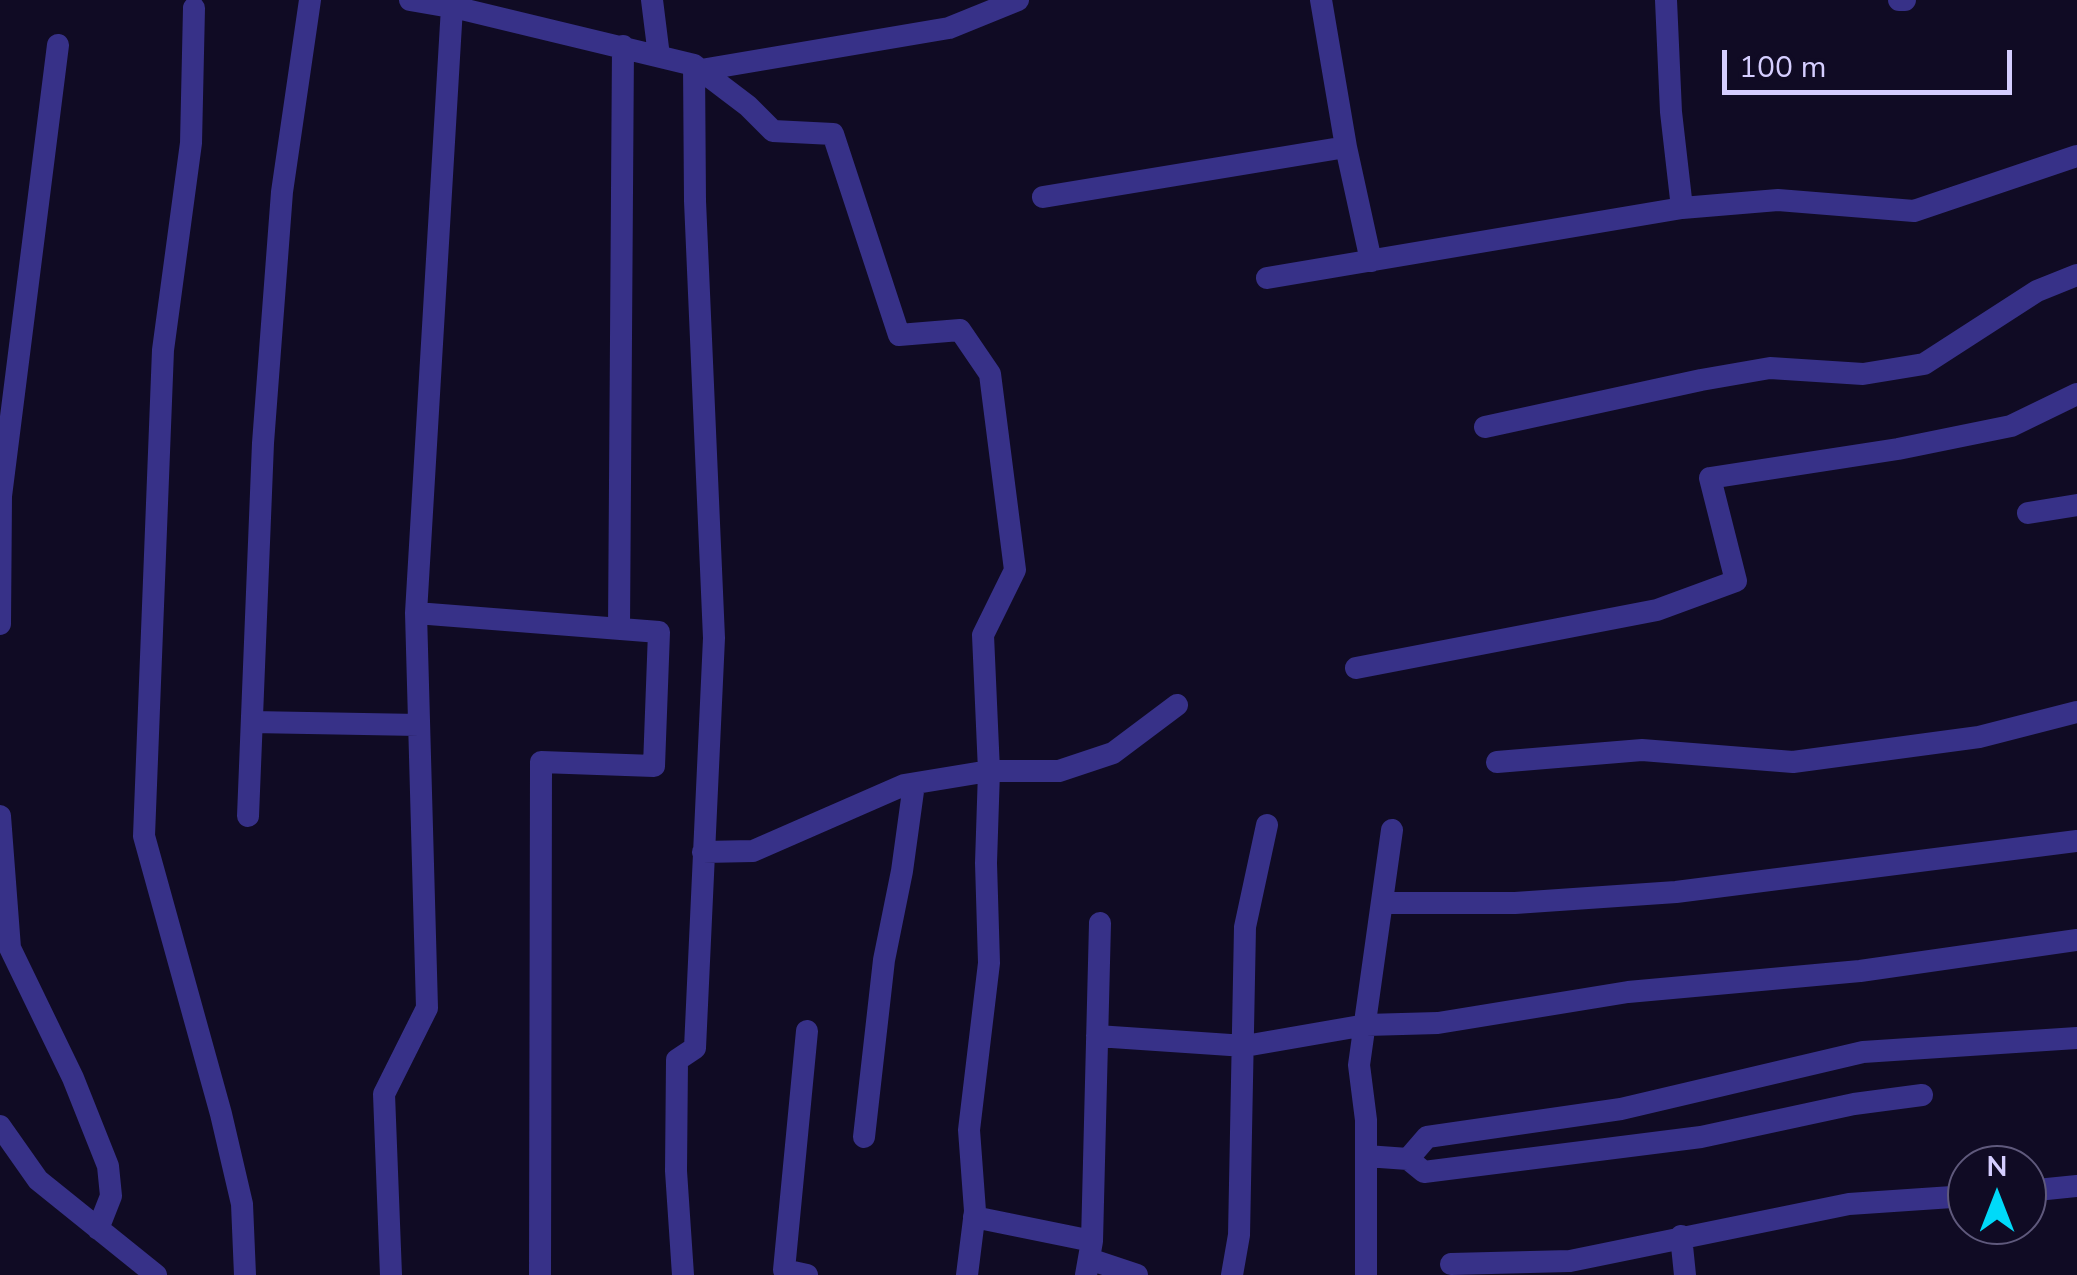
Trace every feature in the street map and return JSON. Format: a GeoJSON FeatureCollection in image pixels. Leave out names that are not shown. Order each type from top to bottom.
{"type":"FeatureCollection","features":[{"type":"Feature","properties":{"kind":"street"},"geometry":{"type":"LineString","coordinates":[[248,816],[263,443],[282,192],[310,0]]}},
{"type":"Feature","properties":{"kind":"street"},"geometry":{"type":"LineString","coordinates":[[410,0],[459,5],[698,68],[748,106],[772,131],[833,134],[899,335],[960,330],[990,374],[1015,570],[983,635],[989,771],[989,963],[969,1130],[974,1217],[967,1275]]}},
{"type":"Feature","properties":{"kind":"street"},"geometry":{"type":"LineString","coordinates":[[652,0],[659,56]]}},
{"type":"Feature","properties":{"kind":"street"},"geometry":{"type":"LineString","coordinates":[[698,68],[949,28],[1018,0]]}},
{"type":"Feature","properties":{"kind":"street"},"geometry":{"type":"LineString","coordinates":[[1321,0],[1346,147],[1371,261]]}},
{"type":"Feature","properties":{"kind":"street"},"geometry":{"type":"LineString","coordinates":[[1666,0],[1682,208]]}},
{"type":"Feature","properties":{"kind":"street"},"geometry":{"type":"LineString","coordinates":[[391,1275],[384,1094],[427,1008],[416,613],[459,5]]}},
{"type":"Feature","properties":{"kind":"street"},"geometry":{"type":"LineString","coordinates":[[194,8],[190,143],[163,350],[144,836],[226,1132],[242,1204],[244,1275]]}},
{"type":"Feature","properties":{"kind":"street"},"geometry":{"type":"LineString","coordinates":[[0,624],[0,496],[58,45]]}},
{"type":"Feature","properties":{"kind":"street"},"geometry":{"type":"LineString","coordinates":[[618,628],[623,46]]}},
{"type":"Feature","properties":{"kind":"street"},"geometry":{"type":"LineString","coordinates":[[683,1275],[676,1171],[677,1060],[696,1048],[714,638],[696,202],[698,68]]}},
{"type":"Feature","properties":{"kind":"street"},"geometry":{"type":"LineString","coordinates":[[1043,197],[1346,147]]}},
{"type":"Feature","properties":{"kind":"street"},"geometry":{"type":"LineString","coordinates":[[1267,278],[1682,208],[1778,200],[1914,211],[2077,156]]}},
{"type":"Feature","properties":{"kind":"street"},"geometry":{"type":"LineString","coordinates":[[1485,428],[1770,368],[1863,374],[1924,364],[2037,290],[2077,275]]}},
{"type":"Feature","properties":{"kind":"street"},"geometry":{"type":"LineString","coordinates":[[1356,668],[1658,610],[1736,581],[1710,478],[1898,449],[2011,426],[2077,394]]}},
{"type":"Feature","properties":{"kind":"street"},"geometry":{"type":"LineString","coordinates":[[2028,513],[2077,504]]}},
{"type":"Feature","properties":{"kind":"street"},"geometry":{"type":"LineString","coordinates":[[416,613],[658,632],[654,766],[541,762],[540,1275]]}},
{"type":"Feature","properties":{"kind":"street"},"geometry":{"type":"LineString","coordinates":[[703,852],[753,851],[914,784],[989,771],[1059,771],[1112,753],[1177,705]]}},
{"type":"Feature","properties":{"kind":"street"},"geometry":{"type":"LineString","coordinates":[[1497,762],[1642,750],[1793,762],[1979,737],[2077,712]]}},
{"type":"Feature","properties":{"kind":"street"},"geometry":{"type":"LineString","coordinates":[[252,722],[419,725]]}},
{"type":"Feature","properties":{"kind":"street"},"geometry":{"type":"LineString","coordinates":[[864,1137],[884,960],[914,784]]}},
{"type":"Feature","properties":{"kind":"street"},"geometry":{"type":"LineString","coordinates":[[0,816],[10,948],[73,1078],[108,1166],[111,1196],[98,1229]]}},
{"type":"Feature","properties":{"kind":"street"},"geometry":{"type":"LineString","coordinates":[[1232,1275],[1239,1235],[1246,928],[1267,825]]}},
{"type":"Feature","properties":{"kind":"street"},"geometry":{"type":"LineString","coordinates":[[1366,1275],[1366,1156],[1360,1064],[1392,830]]}},
{"type":"Feature","properties":{"kind":"street"},"geometry":{"type":"LineString","coordinates":[[1383,903],[1516,904],[1676,892],[2077,841]]}},
{"type":"Feature","properties":{"kind":"street"},"geometry":{"type":"LineString","coordinates":[[1089,1258],[1100,923]]}},
{"type":"Feature","properties":{"kind":"street"},"geometry":{"type":"LineString","coordinates":[[1097,1036],[1244,1046],[1366,1024],[1438,1023],[1628,992],[1860,971],[2077,940]]}},
{"type":"Feature","properties":{"kind":"street"},"geometry":{"type":"LineString","coordinates":[[807,1031],[784,1270],[808,1275]]}},
{"type":"Feature","properties":{"kind":"street"},"geometry":{"type":"LineString","coordinates":[[1408,1159],[1428,1137],[1620,1109],[1863,1052],[2077,1038]]}},
{"type":"Feature","properties":{"kind":"street"},"geometry":{"type":"LineString","coordinates":[[1366,1156],[1408,1159],[1424,1172],[1700,1137],[1854,1104],[1922,1096]]}},
{"type":"Feature","properties":{"kind":"street"},"geometry":{"type":"LineString","coordinates":[[0,1126],[38,1180],[156,1275]]}},
{"type":"Feature","properties":{"kind":"street"},"geometry":{"type":"LineString","coordinates":[[2047,1190],[2077,1186]]}},
{"type":"Feature","properties":{"kind":"street"},"geometry":{"type":"LineString","coordinates":[[1451,1264],[1570,1261],[1849,1204],[1947,1197]]}},
{"type":"Feature","properties":{"kind":"street"},"geometry":{"type":"LineString","coordinates":[[974,1217],[1137,1275]]}},
{"type":"Feature","properties":{"kind":"street"},"geometry":{"type":"LineString","coordinates":[[1681,1236],[1686,1275]]}}]}
